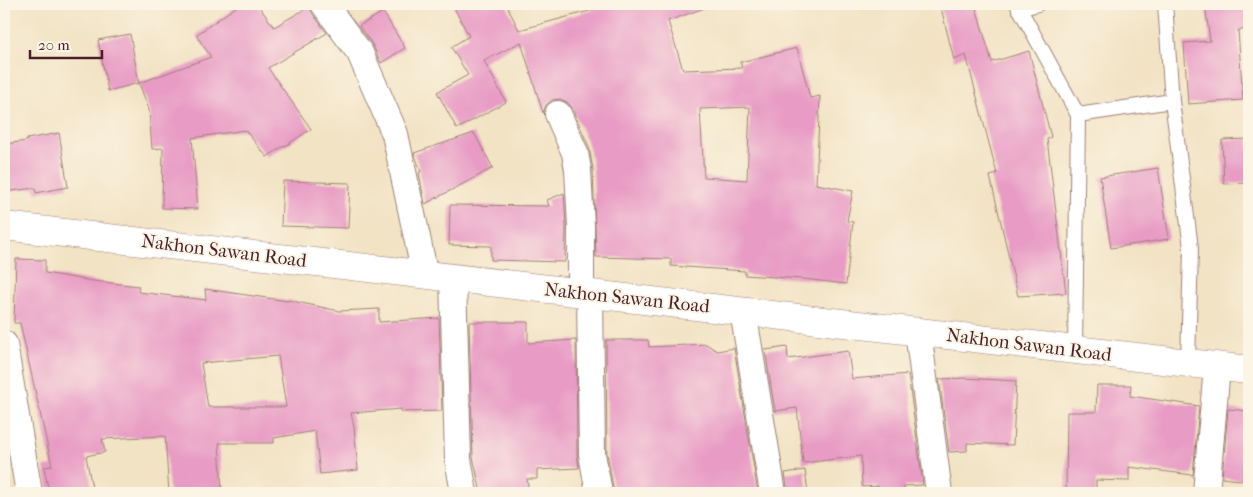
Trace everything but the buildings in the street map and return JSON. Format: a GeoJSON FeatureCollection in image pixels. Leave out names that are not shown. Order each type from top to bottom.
{"type":"FeatureCollection","features":[{"type":"Feature","properties":{"kind":"main road","name":"Nakhon Sawan Road"},"geometry":{"type":"LineString","coordinates":[[4,226],[1249,370]]}},
{"type":"Feature","properties":{"kind":"street"},"geometry":{"type":"LineString","coordinates":[[324,4],[360,53],[395,134],[425,275]]}},
{"type":"Feature","properties":{"kind":"street"},"geometry":{"type":"LineString","coordinates":[[558,114],[575,153],[578,170],[586,294],[592,454],[600,493]]}},
{"type":"Feature","properties":{"kind":"street"},"geometry":{"type":"LineString","coordinates":[[453,278],[458,459],[464,493]]}},
{"type":"Feature","properties":{"kind":"street"},"geometry":{"type":"LineString","coordinates":[[743,311],[773,493]]}},
{"type":"Feature","properties":{"kind":"street"},"geometry":{"type":"LineString","coordinates":[[918,332],[939,493]]}},
{"type":"Feature","properties":{"kind":"street"},"geometry":{"type":"LineString","coordinates":[[4,344],[29,493]]}},
{"type":"Feature","properties":{"kind":"street"},"geometry":{"type":"LineString","coordinates":[[1206,493],[1217,367]]}},
{"type":"Feature","properties":{"kind":"lane"},"geometry":{"type":"LineString","coordinates":[[1038,4],[1018,6],[1078,115],[1075,350]]}},
{"type":"Feature","properties":{"kind":"lane"},"geometry":{"type":"LineString","coordinates":[[1165,4],[1172,101],[1191,248],[1188,364]]}},
{"type":"Feature","properties":{"kind":"lane"},"geometry":{"type":"LineString","coordinates":[[1078,115],[1172,101]]}}]}
